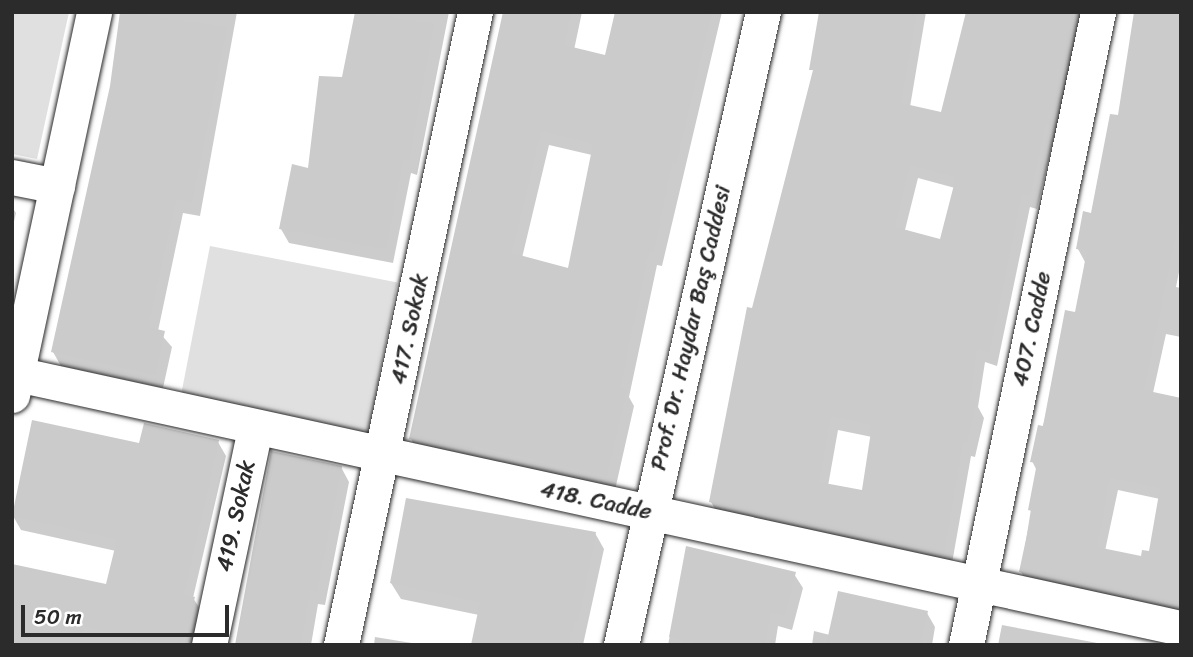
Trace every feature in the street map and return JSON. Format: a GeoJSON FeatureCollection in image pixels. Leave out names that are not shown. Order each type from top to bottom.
{"type":"FeatureCollection","features":[{"type":"Feature","properties":{"kind":"street"},"geometry":{"type":"LineString","coordinates":[[14,381],[94,12]]}},
{"type":"Feature","properties":{"kind":"street","name":"417. Sokak"},"geometry":{"type":"LineString","coordinates":[[341,645],[475,12]]}},
{"type":"Feature","properties":{"kind":"street","name":"Prof. Dr. Haydar Baş Caddesi"},"geometry":{"type":"LineString","coordinates":[[621,645],[763,12]]}},
{"type":"Feature","properties":{"kind":"street","name":"407. Cadde"},"geometry":{"type":"LineString","coordinates":[[966,645],[1098,12]]}},
{"type":"Feature","properties":{"kind":"street"},"geometry":{"type":"LineString","coordinates":[[12,177],[57,186]]}},
{"type":"Feature","properties":{"kind":"street","name":"418. Cadde"},"geometry":{"type":"LineString","coordinates":[[14,381],[255,428],[1181,628]]}},
{"type":"Feature","properties":{"kind":"street","name":"419. Sokak"},"geometry":{"type":"LineString","coordinates":[[209,645],[255,428]]}},
{"type":"Feature","properties":{"kind":"shaded area"},"geometry":{"type":"Polygon","coordinates":[[[12,12],[69,12],[37,159],[12,154],[12,12]]]}},
{"type":"Feature","properties":{"kind":"shaded area"},"geometry":{"type":"Polygon","coordinates":[[[210,246],[397,282],[368,434],[181,397],[210,246]]]}},
{"type":"Feature","properties":{"kind":"building"},"geometry":{"type":"Polygon","coordinates":[[[120,12],[227,27],[192,203],[176,199],[148,327],[165,331],[155,375],[51,352],[110,86],[120,12]]]}},
{"type":"Feature","properties":{"kind":"building"},"geometry":{"type":"Polygon","coordinates":[[[355,12],[434,24],[409,161],[403,160],[386,249],[279,229],[292,164],[308,168],[319,76],[342,77],[355,12]]]}},
{"type":"Feature","properties":{"kind":"building"},"geometry":{"type":"Polygon","coordinates":[[[503,12],[571,12],[564,45],[605,55],[615,12],[712,12],[676,164],[672,163],[654,252],[649,251],[620,388],[627,390],[607,476],[473,446],[472,450],[409,439],[503,12]],[[541,131],[512,253],[568,268],[593,144],[541,131]]]}},
{"type":"Feature","properties":{"kind":"building"},"geometry":{"type":"Polygon","coordinates":[[[819,12],[917,12],[901,103],[941,112],[966,12],[1077,12],[1053,126],[1046,124],[1030,196],[1022,194],[989,353],[977,349],[970,400],[977,402],[967,443],[963,443],[944,556],[709,502],[747,307],[752,308],[813,70],[809,70],[819,12]],[[910,165],[895,227],[940,239],[956,177],[910,165]],[[831,416],[819,482],[862,490],[872,425],[831,416]]]}},
{"type":"Feature","properties":{"kind":"building"},"geometry":{"type":"Polygon","coordinates":[[[1134,12],[1181,12],[1181,209],[1144,390],[1181,398],[1181,605],[1019,572],[1032,511],[1028,510],[1037,463],[1030,462],[1038,425],[1043,426],[1065,310],[1075,312],[1087,251],[1076,249],[1083,211],[1091,213],[1110,114],[1118,115],[1134,12]],[[1110,478],[1097,547],[1141,556],[1142,550],[1149,551],[1160,488],[1110,478]]]}},
{"type":"Feature","properties":{"kind":"building"},"geometry":{"type":"Polygon","coordinates":[[[32,420],[139,443],[144,423],[219,440],[184,594],[195,597],[182,645],[153,645],[83,626],[79,645],[12,645],[12,564],[106,584],[117,539],[12,516],[32,420]]]}},
{"type":"Feature","properties":{"kind":"building"},"geometry":{"type":"Polygon","coordinates":[[[271,451],[342,466],[317,591],[310,590],[301,645],[235,645],[271,451]]]}},
{"type":"Feature","properties":{"kind":"building"},"geometry":{"type":"Polygon","coordinates":[[[406,498],[596,532],[578,622],[574,621],[569,645],[471,645],[480,602],[390,583],[406,498]]]}},
{"type":"Feature","properties":{"kind":"building"},"geometry":{"type":"Polygon","coordinates":[[[686,546],[796,572],[785,616],[770,613],[766,645],[705,645],[669,637],[686,546]]]}},
{"type":"Feature","properties":{"kind":"building"},"geometry":{"type":"Polygon","coordinates":[[[838,591],[928,611],[920,645],[826,645],[838,591]]]}}]}
